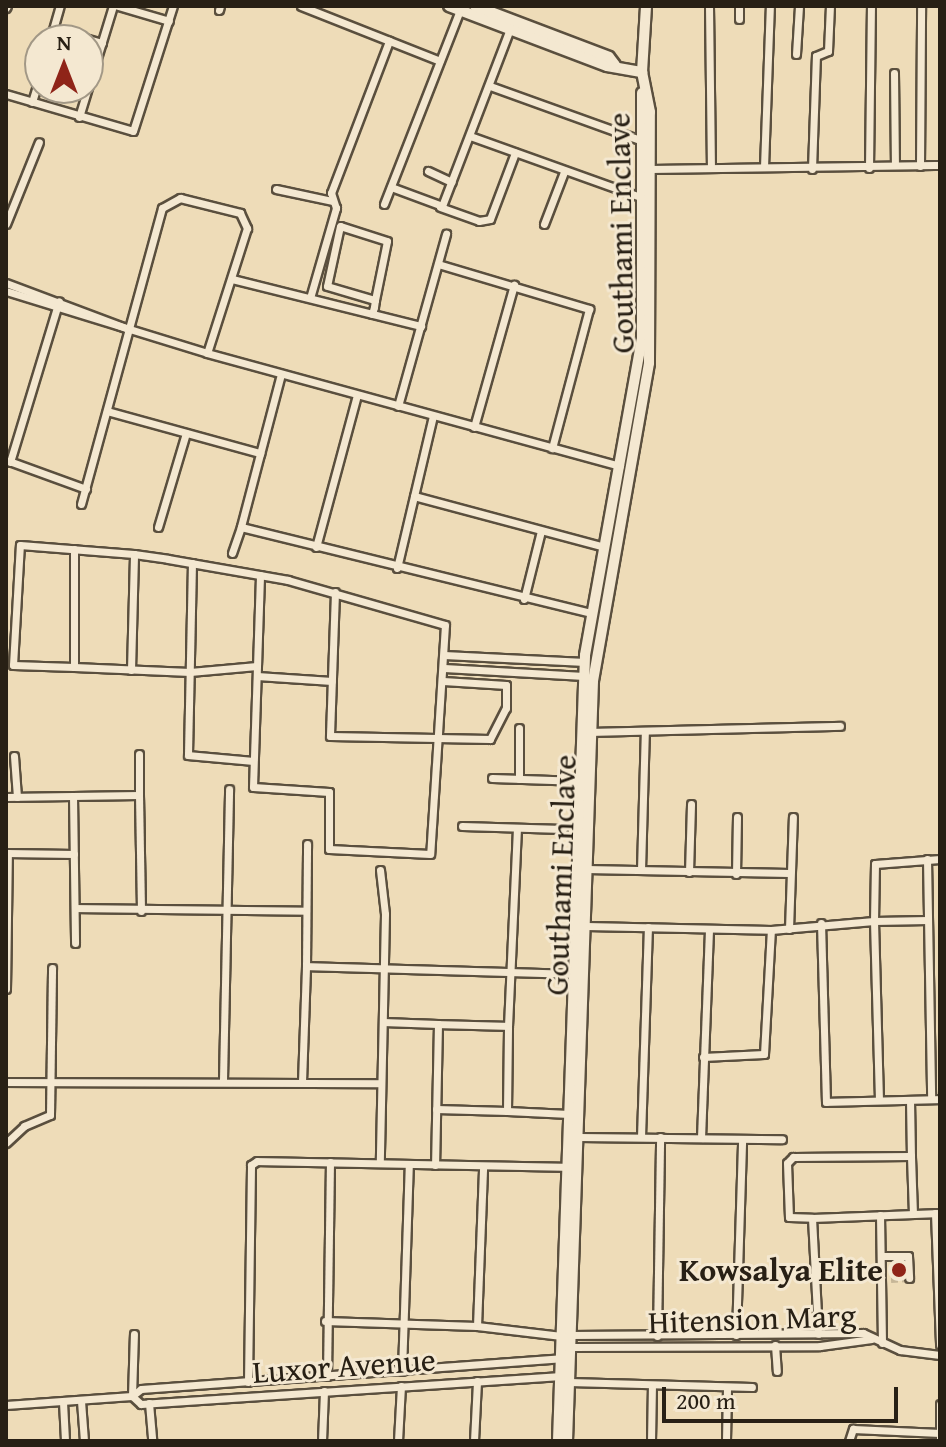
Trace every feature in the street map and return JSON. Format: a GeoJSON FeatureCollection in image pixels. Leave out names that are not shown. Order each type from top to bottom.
{"type":"FeatureCollection","features":[{"type":"Feature","properties":{"kind":"street"},"geometry":{"type":"LineString","coordinates":[[104,38],[116,6],[169,21]]}},
{"type":"Feature","properties":{"kind":"street"},"geometry":{"type":"LineString","coordinates":[[38,104],[133,131],[173,6]]}},
{"type":"Feature","properties":{"kind":"street"},"geometry":{"type":"LineString","coordinates":[[301,6],[440,61]]}},
{"type":"Feature","properties":{"kind":"street"},"geometry":{"type":"LineString","coordinates":[[475,6],[609,57],[615,65]]}},
{"type":"Feature","properties":{"kind":"street"},"geometry":{"type":"LineString","coordinates":[[643,90],[646,6]]}},
{"type":"Feature","properties":{"kind":"street"},"geometry":{"type":"LineString","coordinates":[[709,6],[711,168]]}},
{"type":"Feature","properties":{"kind":"street"},"geometry":{"type":"LineString","coordinates":[[739,6],[739,19]]}},
{"type":"Feature","properties":{"kind":"street"},"geometry":{"type":"LineString","coordinates":[[764,167],[770,6]]}},
{"type":"Feature","properties":{"kind":"street"},"geometry":{"type":"LineString","coordinates":[[796,54],[799,6]]}},
{"type":"Feature","properties":{"kind":"street"},"geometry":{"type":"LineString","coordinates":[[812,169],[816,56],[828,51],[830,6]]}},
{"type":"Feature","properties":{"kind":"street"},"geometry":{"type":"LineString","coordinates":[[869,168],[871,6]]}},
{"type":"Feature","properties":{"kind":"street"},"geometry":{"type":"LineString","coordinates":[[920,166],[921,6]]}},
{"type":"Feature","properties":{"kind":"street"},"geometry":{"type":"LineString","coordinates":[[384,204],[440,61],[455,8],[642,72]]}},
{"type":"Feature","properties":{"kind":"street"},"geometry":{"type":"LineString","coordinates":[[440,207],[510,29]]}},
{"type":"Feature","properties":{"kind":"street"},"geometry":{"type":"LineString","coordinates":[[332,201],[389,41]]}},
{"type":"Feature","properties":{"kind":"street"},"geometry":{"type":"LineString","coordinates":[[894,73],[895,165]]}},
{"type":"Feature","properties":{"kind":"street"},"geometry":{"type":"LineString","coordinates":[[490,86],[640,140]]}},
{"type":"Feature","properties":{"kind":"street","name":"Gouthami Enclave"},"geometry":{"type":"LineString","coordinates":[[573,1167],[579,1137],[586,869],[598,638],[642,339],[640,140],[643,90]]}},
{"type":"Feature","properties":{"kind":"street","name":"Gouthami Enclave"},"geometry":{"type":"LineString","coordinates":[[567,1441],[565,1379],[561,1358],[565,1335],[573,1167],[569,1114],[584,676],[601,546],[625,467],[649,363],[650,112],[643,90]]}},
{"type":"Feature","properties":{"kind":"street"},"geometry":{"type":"LineString","coordinates":[[79,117],[83,104]]}},
{"type":"Feature","properties":{"kind":"street"},"geometry":{"type":"LineString","coordinates":[[470,136],[640,197]]}},
{"type":"Feature","properties":{"kind":"street"},"geometry":{"type":"LineString","coordinates":[[6,224],[39,142]]}},
{"type":"Feature","properties":{"kind":"street"},"geometry":{"type":"LineString","coordinates":[[391,187],[479,221],[490,219],[515,153]]}},
{"type":"Feature","properties":{"kind":"street"},"geometry":{"type":"LineString","coordinates":[[650,169],[940,165]]}},
{"type":"Feature","properties":{"kind":"street"},"geometry":{"type":"LineString","coordinates":[[428,171],[452,182]]}},
{"type":"Feature","properties":{"kind":"street"},"geometry":{"type":"LineString","coordinates":[[544,224],[564,172]]}},
{"type":"Feature","properties":{"kind":"street"},"geometry":{"type":"LineString","coordinates":[[276,189],[332,201],[336,208],[310,298]]}},
{"type":"Feature","properties":{"kind":"street"},"geometry":{"type":"LineString","coordinates":[[81,504],[126,328],[162,208],[169,201],[180,198],[240,213],[246,219],[232,279],[207,353]]}},
{"type":"Feature","properties":{"kind":"street"},"geometry":{"type":"LineString","coordinates":[[372,314],[375,300],[387,241],[340,226],[327,286],[375,300]]}},
{"type":"Feature","properties":{"kind":"street"},"geometry":{"type":"LineString","coordinates":[[398,406],[446,234]]}},
{"type":"Feature","properties":{"kind":"street"},"geometry":{"type":"LineString","coordinates":[[438,264],[589,309],[552,448]]}},
{"type":"Feature","properties":{"kind":"street"},"geometry":{"type":"LineString","coordinates":[[232,279],[421,326]]}},
{"type":"Feature","properties":{"kind":"street"},"geometry":{"type":"LineString","coordinates":[[6,283],[126,328],[207,353],[625,467]]}},
{"type":"Feature","properties":{"kind":"street"},"geometry":{"type":"LineString","coordinates":[[474,427],[514,285]]}},
{"type":"Feature","properties":{"kind":"street"},"geometry":{"type":"LineString","coordinates":[[6,291],[58,304]]}},
{"type":"Feature","properties":{"kind":"street"},"geometry":{"type":"LineString","coordinates":[[58,304],[8,461],[86,489]]}},
{"type":"Feature","properties":{"kind":"street"},"geometry":{"type":"LineString","coordinates":[[232,553],[281,374]]}},
{"type":"Feature","properties":{"kind":"street"},"geometry":{"type":"LineString","coordinates":[[316,547],[357,395]]}},
{"type":"Feature","properties":{"kind":"street"},"geometry":{"type":"LineString","coordinates":[[107,411],[260,453]]}},
{"type":"Feature","properties":{"kind":"street"},"geometry":{"type":"LineString","coordinates":[[397,568],[433,416]]}},
{"type":"Feature","properties":{"kind":"street"},"geometry":{"type":"LineString","coordinates":[[158,527],[186,433]]}},
{"type":"Feature","properties":{"kind":"street"},"geometry":{"type":"LineString","coordinates":[[414,496],[601,546]]}},
{"type":"Feature","properties":{"kind":"street"},"geometry":{"type":"LineString","coordinates":[[241,527],[397,568],[591,613]]}},
{"type":"Feature","properties":{"kind":"street"},"geometry":{"type":"LineString","coordinates":[[524,599],[541,531]]}},
{"type":"Feature","properties":{"kind":"street"},"geometry":{"type":"LineString","coordinates":[[260,575],[257,671],[253,761],[253,787],[329,792],[329,849],[430,854],[441,740],[445,625],[335,592],[260,575],[134,554],[20,545],[16,550],[13,665],[190,672],[257,671],[332,681]]}},
{"type":"Feature","properties":{"kind":"street"},"geometry":{"type":"LineString","coordinates":[[74,549],[74,667]]}},
{"type":"Feature","properties":{"kind":"street"},"geometry":{"type":"LineString","coordinates":[[131,670],[134,554]]}},
{"type":"Feature","properties":{"kind":"street"},"geometry":{"type":"LineString","coordinates":[[192,563],[188,755],[253,761]]}},
{"type":"Feature","properties":{"kind":"street"},"geometry":{"type":"LineString","coordinates":[[335,592],[330,736],[490,739],[506,708],[506,685],[443,681]]}},
{"type":"Feature","properties":{"kind":"street"},"geometry":{"type":"LineString","coordinates":[[444,655],[585,662]]}},
{"type":"Feature","properties":{"kind":"street"},"geometry":{"type":"LineString","coordinates":[[444,668],[584,676]]}},
{"type":"Feature","properties":{"kind":"street"},"geometry":{"type":"LineString","coordinates":[[592,732],[840,726]]}},
{"type":"Feature","properties":{"kind":"street"},"geometry":{"type":"LineString","coordinates":[[519,728],[519,779]]}},
{"type":"Feature","properties":{"kind":"street"},"geometry":{"type":"LineString","coordinates":[[641,870],[645,731]]}},
{"type":"Feature","properties":{"kind":"street"},"geometry":{"type":"LineString","coordinates":[[139,754],[141,911]]}},
{"type":"Feature","properties":{"kind":"street"},"geometry":{"type":"LineString","coordinates":[[14,756],[17,797]]}},
{"type":"Feature","properties":{"kind":"street"},"geometry":{"type":"LineString","coordinates":[[492,778],[582,781]]}},
{"type":"Feature","properties":{"kind":"street"},"geometry":{"type":"LineString","coordinates":[[223,1080],[229,789]]}},
{"type":"Feature","properties":{"kind":"street"},"geometry":{"type":"LineString","coordinates":[[6,797],[139,795]]}},
{"type":"Feature","properties":{"kind":"street"},"geometry":{"type":"LineString","coordinates":[[73,796],[75,943]]}},
{"type":"Feature","properties":{"kind":"street"},"geometry":{"type":"LineString","coordinates":[[689,872],[691,804]]}},
{"type":"Feature","properties":{"kind":"street"},"geometry":{"type":"LineString","coordinates":[[736,874],[737,817]]}},
{"type":"Feature","properties":{"kind":"street"},"geometry":{"type":"LineString","coordinates":[[789,929],[793,817]]}},
{"type":"Feature","properties":{"kind":"street"},"geometry":{"type":"LineString","coordinates":[[462,826],[563,829]]}},
{"type":"Feature","properties":{"kind":"street"},"geometry":{"type":"LineString","coordinates":[[507,1111],[517,828]]}},
{"type":"Feature","properties":{"kind":"street"},"geometry":{"type":"LineString","coordinates":[[302,1082],[307,844]]}},
{"type":"Feature","properties":{"kind":"street"},"geometry":{"type":"LineString","coordinates":[[6,989],[7,853],[74,854]]}},
{"type":"Feature","properties":{"kind":"street"},"geometry":{"type":"LineString","coordinates":[[821,923],[826,1102],[936,1099],[927,859]]}},
{"type":"Feature","properties":{"kind":"street"},"geometry":{"type":"LineString","coordinates":[[879,1100],[875,864],[940,859]]}},
{"type":"Feature","properties":{"kind":"street"},"geometry":{"type":"LineString","coordinates":[[586,869],[789,873]]}},
{"type":"Feature","properties":{"kind":"street"},"geometry":{"type":"LineString","coordinates":[[380,870],[385,882],[380,1162]]}},
{"type":"Feature","properties":{"kind":"street"},"geometry":{"type":"LineString","coordinates":[[75,908],[306,911]]}},
{"type":"Feature","properties":{"kind":"street"},"geometry":{"type":"LineString","coordinates":[[586,926],[771,930],[821,923],[928,920]]}},
{"type":"Feature","properties":{"kind":"street"},"geometry":{"type":"LineString","coordinates":[[641,1137],[648,927]]}},
{"type":"Feature","properties":{"kind":"street"},"geometry":{"type":"LineString","coordinates":[[701,1138],[709,930]]}},
{"type":"Feature","properties":{"kind":"street"},"geometry":{"type":"LineString","coordinates":[[703,1057],[764,1054],[771,930]]}},
{"type":"Feature","properties":{"kind":"street"},"geometry":{"type":"LineString","coordinates":[[306,966],[573,974]]}},
{"type":"Feature","properties":{"kind":"street"},"geometry":{"type":"LineString","coordinates":[[6,1143],[24,1126],[50,1115],[52,968]]}},
{"type":"Feature","properties":{"kind":"street"},"geometry":{"type":"LineString","coordinates":[[383,1022],[508,1026]]}},
{"type":"Feature","properties":{"kind":"street"},"geometry":{"type":"LineString","coordinates":[[435,1165],[438,1024]]}},
{"type":"Feature","properties":{"kind":"street"},"geometry":{"type":"LineString","coordinates":[[6,1082],[223,1080],[381,1083]]}},
{"type":"Feature","properties":{"kind":"street"},"geometry":{"type":"LineString","coordinates":[[910,1100],[913,1214]]}},
{"type":"Feature","properties":{"kind":"street"},"geometry":{"type":"LineString","coordinates":[[436,1109],[569,1114]]}},
{"type":"Feature","properties":{"kind":"street"},"geometry":{"type":"LineString","coordinates":[[579,1137],[782,1139]]}},
{"type":"Feature","properties":{"kind":"street"},"geometry":{"type":"LineString","coordinates":[[657,1336],[660,1137]]}},
{"type":"Feature","properties":{"kind":"street"},"geometry":{"type":"LineString","coordinates":[[736,1335],[742,1139]]}},
{"type":"Feature","properties":{"kind":"street"},"geometry":{"type":"LineString","coordinates":[[911,1156],[788,1159],[789,1217],[937,1213],[940,1345]]}},
{"type":"Feature","properties":{"kind":"street"},"geometry":{"type":"LineString","coordinates":[[327,1376],[325,1321],[330,1162]]}},
{"type":"Feature","properties":{"kind":"street"},"geometry":{"type":"LineString","coordinates":[[248,1382],[251,1165],[380,1162],[573,1167]]}},
{"type":"Feature","properties":{"kind":"street"},"geometry":{"type":"LineString","coordinates":[[402,1371],[409,1165]]}},
{"type":"Feature","properties":{"kind":"street"},"geometry":{"type":"LineString","coordinates":[[477,1326],[483,1167]]}},
{"type":"Feature","properties":{"kind":"street"},"geometry":{"type":"LineString","coordinates":[[880,1215],[882,1343]]}},
{"type":"Feature","properties":{"kind":"street"},"geometry":{"type":"LineString","coordinates":[[812,1218],[818,1334]]}},
{"type":"Feature","properties":{"kind":"street"},"geometry":{"type":"LineString","coordinates":[[881,1258],[908,1256],[909,1278]]}},
{"type":"Feature","properties":{"kind":"street"},"geometry":{"type":"LineString","coordinates":[[881,1258],[891,1261]]}},
{"type":"Feature","properties":{"kind":"street"},"geometry":{"type":"LineString","coordinates":[[881,1279],[891,1279]]}},
{"type":"Feature","properties":{"kind":"street","name":"Hitension Marg"},"geometry":{"type":"LineString","coordinates":[[325,1321],[477,1326],[565,1335],[863,1333],[872,1339]]}},
{"type":"Feature","properties":{"kind":"street"},"geometry":{"type":"LineString","coordinates":[[132,1396],[134,1334]]}},
{"type":"Feature","properties":{"kind":"street","name":"Gouthami Enclave"},"geometry":{"type":"LineString","coordinates":[[558,1441],[570,1347],[565,1335]]}},
{"type":"Feature","properties":{"kind":"street"},"geometry":{"type":"LineString","coordinates":[[775,1335],[777,1371]]}},
{"type":"Feature","properties":{"kind":"street"},"geometry":{"type":"LineString","coordinates":[[872,1339],[940,1355]]}},
{"type":"Feature","properties":{"kind":"street","name":"Hitension Marg"},"geometry":{"type":"LineString","coordinates":[[570,1347],[776,1347],[872,1339]]}},
{"type":"Feature","properties":{"kind":"street","name":"Luxor Avenue"},"geometry":{"type":"LineString","coordinates":[[132,1396],[141,1389],[561,1358]]}},
{"type":"Feature","properties":{"kind":"street","name":"Luxor Avenue"},"geometry":{"type":"LineString","coordinates":[[6,1405],[132,1396],[149,1403],[477,1381],[565,1379],[752,1387]]}},
{"type":"Feature","properties":{"kind":"street"},"geometry":{"type":"LineString","coordinates":[[474,1441],[477,1381]]}},
{"type":"Feature","properties":{"kind":"street"},"geometry":{"type":"LineString","coordinates":[[651,1441],[652,1385]]}},
{"type":"Feature","properties":{"kind":"street"},"geometry":{"type":"LineString","coordinates":[[398,1441],[401,1386]]}},
{"type":"Feature","properties":{"kind":"street"},"geometry":{"type":"LineString","coordinates":[[726,1441],[727,1387]]}},
{"type":"Feature","properties":{"kind":"street"},"geometry":{"type":"LineString","coordinates":[[322,1441],[324,1391]]}},
{"type":"Feature","properties":{"kind":"street"},"geometry":{"type":"LineString","coordinates":[[81,1401],[84,1441]]}},
{"type":"Feature","properties":{"kind":"street"},"geometry":{"type":"LineString","coordinates":[[63,1402],[65,1441]]}},
{"type":"Feature","properties":{"kind":"street"},"geometry":{"type":"LineString","coordinates":[[149,1403],[152,1441]]}},
{"type":"Feature","properties":{"kind":"street"},"geometry":{"type":"LineString","coordinates":[[940,1404],[940,1439]]}},
{"type":"Feature","properties":{"kind":"street"},"geometry":{"type":"LineString","coordinates":[[849,1441],[852,1429],[940,1433]]}},
{"type":"Feature","properties":{"kind":"street"},"geometry":{"type":"LineString","coordinates":[[883,1431],[884,1441]]}},
{"type":"Feature","properties":{"kind":"tunnel"},"geometry":{"type":"LineString","coordinates":[[891,1279],[909,1278]]}},
{"type":"Feature","properties":{"kind":"place","name":"Kowsalya Elite"},"geometry":{"type":"Point","coordinates":[899,1270]}}]}
